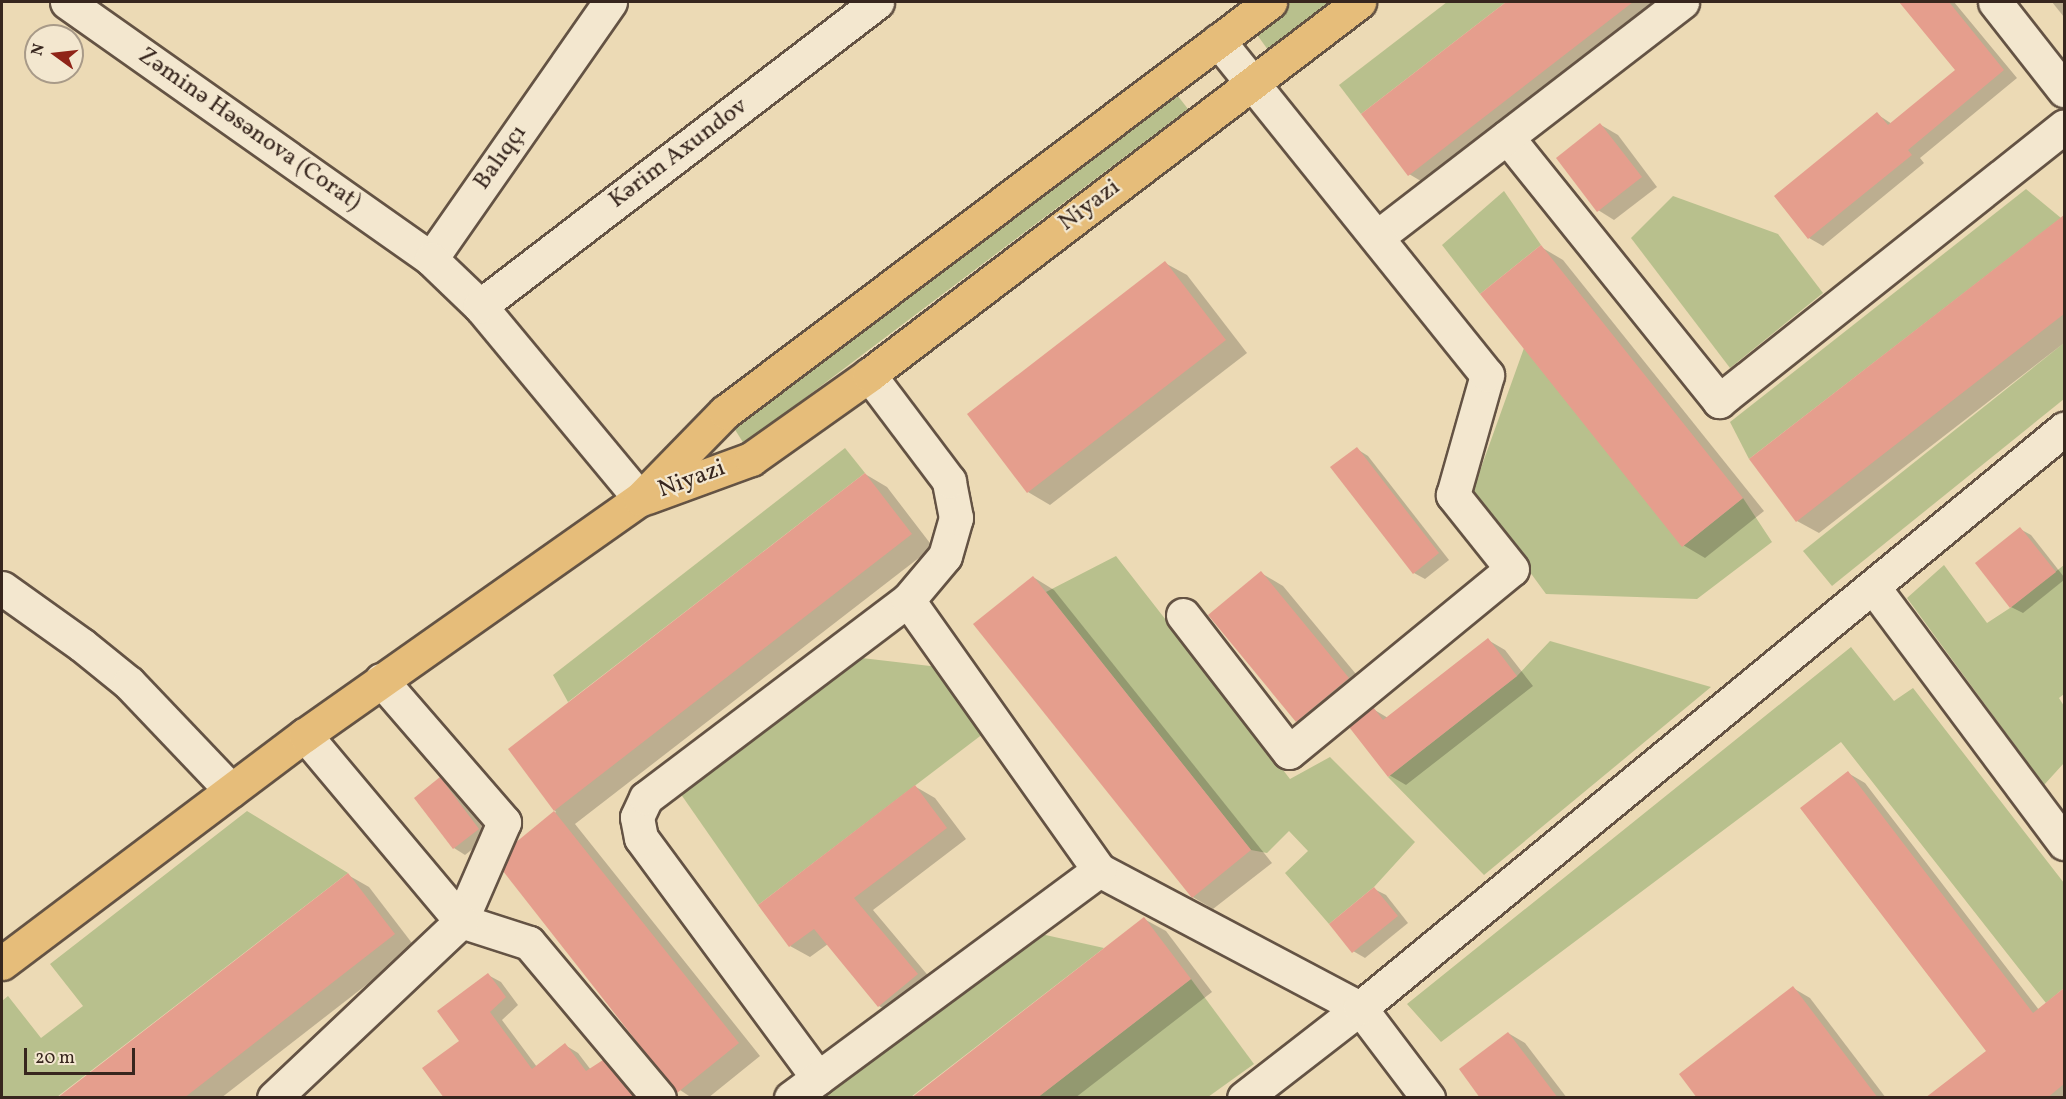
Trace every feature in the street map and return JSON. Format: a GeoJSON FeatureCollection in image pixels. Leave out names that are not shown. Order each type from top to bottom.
{"type":"FeatureCollection","features":[{"type":"Feature","properties":{"kind":"main road","name":"Niyazi"},"geometry":{"type":"LineString","coordinates":[[640,500],[725,412],[1270,2]]}},
{"type":"Feature","properties":{"kind":"main road","name":"Niyazi"},"geometry":{"type":"LineString","coordinates":[[640,500],[751,459],[869,375],[1359,2]]}},
{"type":"Feature","properties":{"kind":"main road"},"geometry":{"type":"LineString","coordinates":[[2,963],[305,735],[640,500]]}},
{"type":"Feature","properties":{"kind":"street","name":"Zəminə Həsənova (Corat)"},"geometry":{"type":"LineString","coordinates":[[67,2],[431,259]]}},
{"type":"Feature","properties":{"kind":"street","name":"Balıqçı"},"geometry":{"type":"LineString","coordinates":[[431,259],[610,2]]}},
{"type":"Feature","properties":{"kind":"street","name":"Kərim Axundov"},"geometry":{"type":"LineString","coordinates":[[480,306],[877,2]]}},
{"type":"Feature","properties":{"kind":"street"},"geometry":{"type":"LineString","coordinates":[[1377,237],[1682,2]]}},
{"type":"Feature","properties":{"kind":"street"},"geometry":{"type":"LineString","coordinates":[[1995,2],[2064,90]]}},
{"type":"Feature","properties":{"kind":"street"},"geometry":{"type":"LineString","coordinates":[[1183,615],[1289,752],[1512,569],[1453,495],[1486,375],[1218,41]]}},
{"type":"Feature","properties":{"kind":"street"},"geometry":{"type":"LineString","coordinates":[[1507,137],[1719,400],[2064,127]]}},
{"type":"Feature","properties":{"kind":"street"},"geometry":{"type":"LineString","coordinates":[[431,259],[480,306],[640,500]]}},
{"type":"Feature","properties":{"kind":"street"},"geometry":{"type":"LineString","coordinates":[[819,1078],[641,838],[637,817],[646,798],[908,600],[945,556],[956,518],[949,481],[869,375]]}},
{"type":"Feature","properties":{"kind":"street"},"geometry":{"type":"LineString","coordinates":[[1244,1098],[1360,1008],[1874,588],[2064,429]]}},
{"type":"Feature","properties":{"kind":"street"},"geometry":{"type":"LineString","coordinates":[[2,588],[82,645],[129,683],[231,790]]}},
{"type":"Feature","properties":{"kind":"street"},"geometry":{"type":"LineString","coordinates":[[1874,588],[2064,843]]}},
{"type":"Feature","properties":{"kind":"street"},"geometry":{"type":"LineString","coordinates":[[908,600],[1099,870],[1360,1008],[1428,1098]]}},
{"type":"Feature","properties":{"kind":"street"},"geometry":{"type":"LineString","coordinates":[[274,1098],[461,921],[504,822],[381,680]]}},
{"type":"Feature","properties":{"kind":"street"},"geometry":{"type":"LineString","coordinates":[[305,735],[461,921],[529,943],[660,1098]]}},
{"type":"Feature","properties":{"kind":"street"},"geometry":{"type":"LineString","coordinates":[[791,1098],[1099,870]]}},
{"type":"Feature","properties":{"kind":"green space"},"geometry":{"type":"Polygon","coordinates":[[[1289,2],[1330,2],[1268,50],[1253,29],[1289,2]]]}},
{"type":"Feature","properties":{"kind":"green space"},"geometry":{"type":"Polygon","coordinates":[[[1447,2],[1506,2],[1361,114],[1339,85],[1447,2]]]}},
{"type":"Feature","properties":{"kind":"green space"},"geometry":{"type":"Polygon","coordinates":[[[1174,91],[1188,109],[744,444],[734,428],[1174,91]]]}},
{"type":"Feature","properties":{"kind":"green space"},"geometry":{"type":"Polygon","coordinates":[[[2026,189],[2061,218],[1749,459],[1730,422],[2026,189]]]}},
{"type":"Feature","properties":{"kind":"green space"},"geometry":{"type":"Polygon","coordinates":[[[1504,191],[1541,245],[1480,294],[1442,245],[1504,191]]]}},
{"type":"Feature","properties":{"kind":"green space"},"geometry":{"type":"Polygon","coordinates":[[[1673,196],[1778,234],[1823,293],[1730,368],[1631,238],[1673,196]]]}},
{"type":"Feature","properties":{"kind":"green space"},"geometry":{"type":"Polygon","coordinates":[[[2064,343],[2064,399],[1832,586],[1803,551],[2064,343]]]}},
{"type":"Feature","properties":{"kind":"green space"},"geometry":{"type":"Polygon","coordinates":[[[1524,348],[1683,546],[1743,498],[1772,542],[1697,599],[1546,594],[1472,493],[1524,348]]]}},
{"type":"Feature","properties":{"kind":"green space"},"geometry":{"type":"Polygon","coordinates":[[[845,448],[865,473],[568,702],[553,675],[845,448]]]}},
{"type":"Feature","properties":{"kind":"green space"},"geometry":{"type":"Polygon","coordinates":[[[1116,556],[1290,779],[1330,757],[1415,842],[1374,887],[1329,924],[1285,873],[1308,851],[1289,831],[1267,853],[1251,850],[1046,592],[1116,556]]]}},
{"type":"Feature","properties":{"kind":"green space"},"geometry":{"type":"Polygon","coordinates":[[[1944,565],[1987,623],[2010,608],[2064,565],[2064,694],[2059,698],[2064,706],[2064,763],[2044,785],[1907,598],[1944,565]]]}},
{"type":"Feature","properties":{"kind":"green space"},"geometry":{"type":"Polygon","coordinates":[[[1550,641],[1711,687],[1484,875],[1388,777],[1517,676],[1550,641]]]}},
{"type":"Feature","properties":{"kind":"green space"},"geometry":{"type":"Polygon","coordinates":[[[1851,647],[1894,701],[1913,688],[2064,883],[2064,988],[2046,1003],[1841,742],[1441,1042],[1407,1004],[1851,647]]]}},
{"type":"Feature","properties":{"kind":"green space"},"geometry":{"type":"Polygon","coordinates":[[[836,655],[956,669],[996,724],[758,905],[671,780],[836,655]]]}},
{"type":"Feature","properties":{"kind":"green space"},"geometry":{"type":"Polygon","coordinates":[[[247,811],[348,873],[57,1097],[2,1097],[2,1001],[8,996],[41,1038],[83,1006],[50,964],[247,811]]]}},
{"type":"Feature","properties":{"kind":"green space"},"geometry":{"type":"Polygon","coordinates":[[[1041,934],[1104,948],[911,1097],[821,1097],[1041,934]]]}},
{"type":"Feature","properties":{"kind":"green space"},"geometry":{"type":"Polygon","coordinates":[[[1191,979],[1254,1064],[1208,1097],[1037,1098],[1191,979]]]}},
{"type":"Feature","properties":{"kind":"building"},"geometry":{"type":"Polygon","coordinates":[[[1506,2],[1633,2],[1408,176],[1361,114],[1506,2]]]}},
{"type":"Feature","properties":{"kind":"building"},"geometry":{"type":"Polygon","coordinates":[[[1899,2],[1949,2],[2004,70],[1908,150],[1912,155],[1808,239],[1774,196],[1877,112],[1888,125],[1955,70],[1899,2]]]}},
{"type":"Feature","properties":{"kind":"building"},"geometry":{"type":"Polygon","coordinates":[[[1600,123],[1642,177],[1597,212],[1556,158],[1600,123]]]}},
{"type":"Feature","properties":{"kind":"building"},"geometry":{"type":"Polygon","coordinates":[[[2064,215],[2064,314],[1796,522],[1749,459],[2064,215]]]}},
{"type":"Feature","properties":{"kind":"building"},"geometry":{"type":"Polygon","coordinates":[[[1541,245],[1743,498],[1682,547],[1480,294],[1541,245]]]}},
{"type":"Feature","properties":{"kind":"building"},"geometry":{"type":"Polygon","coordinates":[[[1165,261],[1226,340],[1027,493],[967,414],[1165,261]]]}},
{"type":"Feature","properties":{"kind":"building"},"geometry":{"type":"Polygon","coordinates":[[[1357,447],[1439,553],[1413,574],[1330,467],[1357,447]]]}},
{"type":"Feature","properties":{"kind":"building"},"geometry":{"type":"Polygon","coordinates":[[[865,473],[912,534],[554,811],[508,749],[865,473]]]}},
{"type":"Feature","properties":{"kind":"building"},"geometry":{"type":"Polygon","coordinates":[[[2020,527],[2056,572],[2010,608],[1975,563],[2020,527]]]}},
{"type":"Feature","properties":{"kind":"building"},"geometry":{"type":"Polygon","coordinates":[[[1261,571],[1349,678],[1296,722],[1208,615],[1261,571]]]}},
{"type":"Feature","properties":{"kind":"building"},"geometry":{"type":"Polygon","coordinates":[[[1033,576],[1251,850],[1192,898],[973,624],[1033,576]]]}},
{"type":"Feature","properties":{"kind":"building"},"geometry":{"type":"Polygon","coordinates":[[[1488,638],[1517,676],[1388,777],[1349,727],[1373,707],[1383,720],[1488,638]]]}},
{"type":"Feature","properties":{"kind":"building"},"geometry":{"type":"Polygon","coordinates":[[[1848,771],[2033,1013],[2064,988],[2064,1084],[2047,1098],[1925,1098],[1986,1051],[1800,808],[1848,771]]]}},
{"type":"Feature","properties":{"kind":"building"},"geometry":{"type":"Polygon","coordinates":[[[440,777],[479,829],[453,849],[414,798],[440,777]]]}},
{"type":"Feature","properties":{"kind":"building"},"geometry":{"type":"Polygon","coordinates":[[[915,785],[947,828],[854,898],[918,974],[878,1007],[814,929],[789,947],[758,905],[915,785]]]}},
{"type":"Feature","properties":{"kind":"building"},"geometry":{"type":"Polygon","coordinates":[[[554,811],[739,1043],[677,1093],[503,871],[515,843],[554,811]]]}},
{"type":"Feature","properties":{"kind":"building"},"geometry":{"type":"Polygon","coordinates":[[[348,873],[395,934],[184,1098],[57,1098],[348,873]]]}},
{"type":"Feature","properties":{"kind":"building"},"geometry":{"type":"Polygon","coordinates":[[[1374,887],[1398,916],[1352,953],[1329,924],[1374,887]]]}},
{"type":"Feature","properties":{"kind":"building"},"geometry":{"type":"Polygon","coordinates":[[[1144,917],[1191,979],[1037,1098],[911,1098],[1144,917]]]}},
{"type":"Feature","properties":{"kind":"building"},"geometry":{"type":"Polygon","coordinates":[[[488,973],[506,997],[490,1012],[532,1069],[565,1043],[586,1071],[603,1060],[634,1098],[444,1098],[422,1068],[459,1041],[437,1011],[488,973]]]}},
{"type":"Feature","properties":{"kind":"building"},"geometry":{"type":"Polygon","coordinates":[[[1793,986],[1878,1098],[1697,1098],[1679,1074],[1793,986]]]}},
{"type":"Feature","properties":{"kind":"building"},"geometry":{"type":"Polygon","coordinates":[[[1508,1032],[1558,1098],[1480,1098],[1459,1069],[1508,1032]]]}}]}
